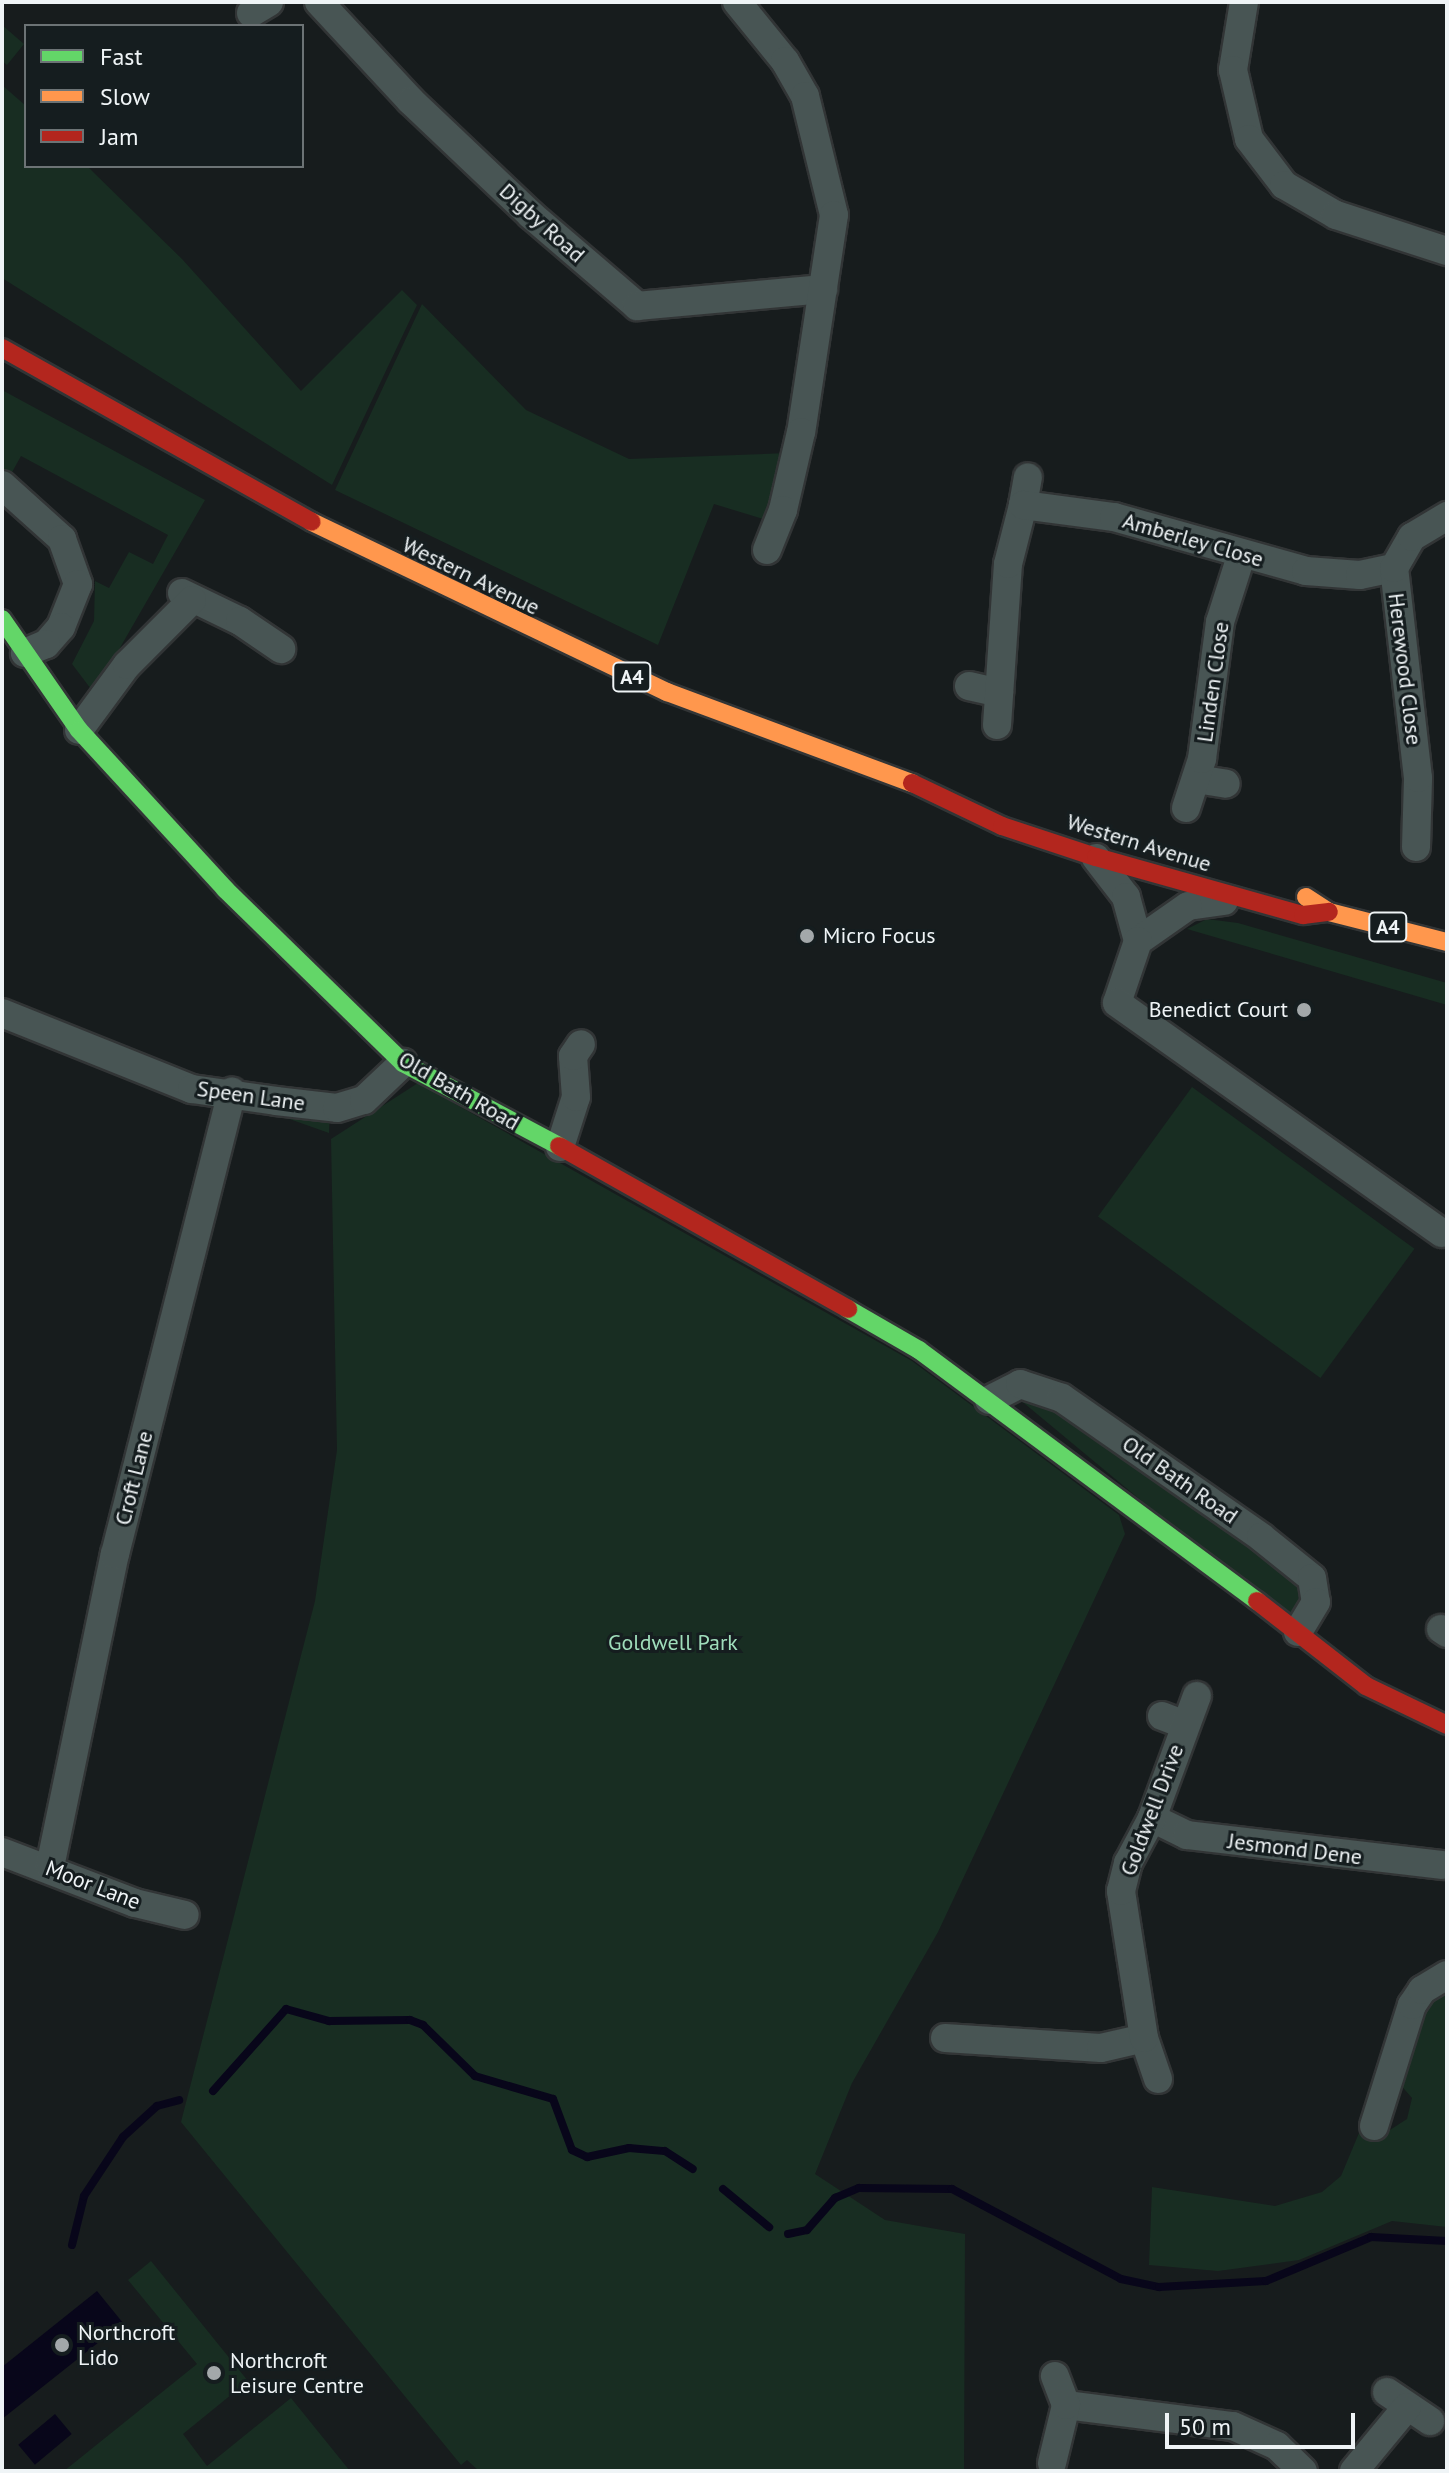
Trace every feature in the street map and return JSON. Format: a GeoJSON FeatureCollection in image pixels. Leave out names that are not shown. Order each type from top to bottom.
{"type":"FeatureCollection","features":[{"type":"Feature","properties":{"kind":"street","name":"Digby Road"},"geometry":{"type":"LineString","coordinates":[[319,2],[531,215],[637,306],[823,289]]}},
{"type":"Feature","properties":{"kind":"street"},"geometry":{"type":"LineString","coordinates":[[737,2],[785,61],[809,109],[834,215],[801,432],[783,510],[767,550]]}},
{"type":"Feature","properties":{"kind":"street"},"geometry":{"type":"LineString","coordinates":[[1244,2],[1233,70],[1249,139],[1284,185],[1336,215],[1447,251]]}},
{"type":"Feature","properties":{"kind":"street","name":"Western Avenue"},"geometry":{"type":"LineString","coordinates":[[2,348],[332,534],[493,614],[667,692],[943,794],[1002,826],[1096,857],[1303,915],[1329,912]]}},
{"type":"Feature","properties":{"kind":"street"},"geometry":{"type":"LineString","coordinates":[[2,485],[62,539],[78,584],[61,627],[46,644],[25,653]]}},
{"type":"Feature","properties":{"kind":"street","name":"Amberley Close"},"geometry":{"type":"LineString","coordinates":[[997,725],[1008,564],[1025,491],[1241,556],[1306,571],[1360,575],[1394,568]]}},
{"type":"Feature","properties":{"kind":"street","name":"Herewood Close"},"geometry":{"type":"LineString","coordinates":[[1416,847],[1418,778],[1394,568],[1412,537],[1447,516]]}},
{"type":"Feature","properties":{"kind":"street","name":"Linden Close"},"geometry":{"type":"LineString","coordinates":[[1186,808],[1196,779],[1220,622],[1241,556]]}},
{"type":"Feature","properties":{"kind":"street"},"geometry":{"type":"LineString","coordinates":[[79,730],[127,665],[187,596],[240,621],[281,649]]}},
{"type":"Feature","properties":{"kind":"street","name":"Old Bath Road"},"geometry":{"type":"LineString","coordinates":[[2,619],[79,730],[225,889],[403,1063],[800,1280],[919,1350],[1366,1686],[1443,1715]]}},
{"type":"Feature","properties":{"kind":"street"},"geometry":{"type":"LineString","coordinates":[[969,686],[999,693]]}},
{"type":"Feature","properties":{"kind":"street"},"geometry":{"type":"LineString","coordinates":[[1196,779],[1226,784]]}},
{"type":"Feature","properties":{"kind":"street","name":"Western Avenue"},"geometry":{"type":"LineString","coordinates":[[943,794],[994,801]]}},
{"type":"Feature","properties":{"kind":"street"},"geometry":{"type":"LineString","coordinates":[[1096,857],[1126,897],[1138,941],[1117,1003],[1442,1233]]}},
{"type":"Feature","properties":{"kind":"street","name":"Western Avenue"},"geometry":{"type":"LineString","coordinates":[[1287,889],[1329,912],[1447,942]]}},
{"type":"Feature","properties":{"kind":"street"},"geometry":{"type":"LineString","coordinates":[[1138,941],[1188,906],[1240,898]]}},
{"type":"Feature","properties":{"kind":"street","name":"Speen Lane"},"geometry":{"type":"LineString","coordinates":[[2,1013],[192,1089],[337,1108],[364,1100],[403,1063]]}},
{"type":"Feature","properties":{"kind":"street"},"geometry":{"type":"LineString","coordinates":[[560,1147],[576,1097],[573,1056],[581,1044]]}},
{"type":"Feature","properties":{"kind":"street","name":"Croft Lane"},"geometry":{"type":"LineString","coordinates":[[50,1867],[115,1554],[232,1092]]}},
{"type":"Feature","properties":{"kind":"street","name":"Old Bath Road"},"geometry":{"type":"LineString","coordinates":[[989,1400],[1020,1384],[1062,1398],[1261,1537],[1312,1578],[1316,1602],[1298,1632]]}},
{"type":"Feature","properties":{"kind":"street","name":"Goldwell Drive"},"geometry":{"type":"LineString","coordinates":[[1158,2079],[1144,2038],[1121,1891],[1128,1863],[1152,1818],[1174,1721],[1197,1696]]}},
{"type":"Feature","properties":{"kind":"street","name":"Jesmond Dene"},"geometry":{"type":"LineString","coordinates":[[1152,1818],[1187,1835],[1445,1866]]}},
{"type":"Feature","properties":{"kind":"street","name":"Moor Lane"},"geometry":{"type":"LineString","coordinates":[[2,1852],[50,1867],[135,1903],[185,1915]]}},
{"type":"Feature","properties":{"kind":"street"},"geometry":{"type":"LineString","coordinates":[[1386,2113],[1412,2005],[1422,1990],[1447,1975]]}},
{"type":"Feature","properties":{"kind":"street"},"geometry":{"type":"LineString","coordinates":[[945,2038],[1017,2058],[1101,2048],[1144,2038]]}},
{"type":"Feature","properties":{"kind":"street"},"geometry":{"type":"LineString","coordinates":[[1052,2463],[1066,2405],[1055,2376]]}},
{"type":"Feature","properties":{"kind":"street"},"geometry":{"type":"LineString","coordinates":[[1066,2405],[1233,2426],[1277,2446],[1303,2471]]}},
{"type":"Feature","properties":{"kind":"street"},"geometry":{"type":"LineString","coordinates":[[1354,2471],[1408,2406]]}},
{"type":"Feature","properties":{"kind":"green space"},"geometry":{"type":"Polygon","coordinates":[[[2,25],[24,44],[7,65],[2,61],[2,25]]]}},
{"type":"Feature","properties":{"kind":"green space"},"geometry":{"type":"Polygon","coordinates":[[[2,85],[24,104],[24,168],[89,168],[182,259],[301,391],[402,290],[417,305],[332,485],[2,278],[2,85]]]}},
{"type":"Feature","properties":{"kind":"green space"},"geometry":{"type":"Polygon","coordinates":[[[422,304],[526,410],[629,459],[789,453],[773,522],[714,504],[658,645],[335,490],[422,304]]]}},
{"type":"Feature","properties":{"kind":"green space"},"geometry":{"type":"Polygon","coordinates":[[[2,390],[205,500],[94,693],[72,664],[94,621],[95,581],[109,588],[129,552],[153,564],[168,535],[21,456],[6,483],[2,480],[2,390]]]}},
{"type":"Feature","properties":{"kind":"green space"},"geometry":{"type":"Polygon","coordinates":[[[1207,919],[1238,923],[1447,983],[1447,1005],[1187,929],[1207,919]]]}},
{"type":"Feature","properties":{"kind":"green space","name":"Goldwell Park"},"geometry":{"type":"Polygon","coordinates":[[[418,1083],[912,1361],[1119,1515],[1125,1534],[938,1932],[852,2083],[815,2174],[885,2220],[965,2234],[964,2471],[479,2471],[467,2460],[461,2465],[181,2122],[315,1601],[337,1450],[331,1139],[418,1083]]]}},
{"type":"Feature","properties":{"kind":"green space"},"geometry":{"type":"Polygon","coordinates":[[[1192,1087],[1414,1249],[1320,1378],[1098,1216],[1192,1087]]]}},
{"type":"Feature","properties":{"kind":"green space"},"geometry":{"type":"Polygon","coordinates":[[[236,1100],[330,1109],[329,1133],[236,1100]]]}},
{"type":"Feature","properties":{"kind":"green space"},"geometry":{"type":"Polygon","coordinates":[[[1020,1385],[1311,1579],[1297,1630],[1007,1389],[1020,1385]]]}},
{"type":"Feature","properties":{"kind":"green space"},"geometry":{"type":"Polygon","coordinates":[[[1447,1986],[1447,2227],[1392,2221],[1299,2260],[1218,2271],[1149,2265],[1152,2187],[1275,2206],[1322,2192],[1341,2176],[1359,2133],[1379,2137],[1407,2119],[1412,2098],[1398,2082],[1419,2009],[1447,1986]]]}},
{"type":"Feature","properties":{"kind":"green space","name":"Northcroft Leisure Centre"},"geometry":{"type":"Polygon","coordinates":[[[151,2261],[248,2381],[183,2434],[207,2466],[291,2398],[350,2471],[64,2471],[197,2364],[128,2280],[151,2261]]]}},
{"type":"Feature","properties":{"kind":"water","name":"Northcroft Lido"},"geometry":{"type":"Polygon","coordinates":[[[97,2291],[123,2323],[2,2419],[2,2367],[97,2291]]]}},
{"type":"Feature","properties":{"kind":"water"},"geometry":{"type":"Polygon","coordinates":[[[55,2414],[72,2434],[35,2465],[18,2445],[55,2414]]]}},
{"type":"Feature","properties":{"kind":"waterway"},"geometry":{"type":"LineString","coordinates":[[213,2091],[286,2009],[329,2021],[410,2020],[423,2025],[475,2076],[553,2099],[572,2150],[587,2157],[629,2148],[665,2151],[693,2169]]}},
{"type":"Feature","properties":{"kind":"waterway"},"geometry":{"type":"LineString","coordinates":[[72,2245],[84,2196],[123,2137],[157,2106],[179,2100]]}},
{"type":"Feature","properties":{"kind":"waterway"},"geometry":{"type":"LineString","coordinates":[[788,2234],[807,2230],[835,2198],[859,2188],[952,2189],[1121,2279],[1159,2287],[1266,2281],[1371,2237],[1447,2241]]}},
{"type":"Feature","properties":{"kind":"waterway"},"geometry":{"type":"LineString","coordinates":[[723,2189],[769,2227]]}},
{"type":"Feature","properties":{"kind":"traffic: fast"},"geometry":{"type":"LineString","coordinates":[[2,619],[79,730],[225,889],[403,1063],[559,1146]]}},
{"type":"Feature","properties":{"kind":"traffic: fast"},"geometry":{"type":"LineString","coordinates":[[848,1309],[919,1350],[1257,1601]]}},
{"type":"Feature","properties":{"kind":"traffic: slow"},"geometry":{"type":"LineString","coordinates":[[312,522],[667,692],[912,783]]}},
{"type":"Feature","properties":{"kind":"traffic: slow"},"geometry":{"type":"LineString","coordinates":[[1306,897],[1329,912],[1447,942]]}},
{"type":"Feature","properties":{"kind":"traffic: jam"},"geometry":{"type":"LineString","coordinates":[[2,348],[312,522]]}},
{"type":"Feature","properties":{"kind":"traffic: jam"},"geometry":{"type":"LineString","coordinates":[[912,783],[1002,826],[1096,857],[1303,915],[1329,912]]}},
{"type":"Feature","properties":{"kind":"traffic: jam"},"geometry":{"type":"LineString","coordinates":[[559,1146],[848,1309]]}},
{"type":"Feature","properties":{"kind":"traffic: jam"},"geometry":{"type":"LineString","coordinates":[[1257,1601],[1366,1686],[1447,1725]]}},
{"type":"Feature","properties":{"kind":"place","name":"Micro Focus"},"geometry":{"type":"Point","coordinates":[807,936]}},
{"type":"Feature","properties":{"kind":"place","name":"Benedict Court"},"geometry":{"type":"Point","coordinates":[1304,1010]}},
{"type":"Feature","properties":{"kind":"place","name":"Northcroft Lido"},"geometry":{"type":"Point","coordinates":[62,2345]}},
{"type":"Feature","properties":{"kind":"place","name":"Northcroft Leisure Centre"},"geometry":{"type":"Point","coordinates":[214,2373]}}]}
